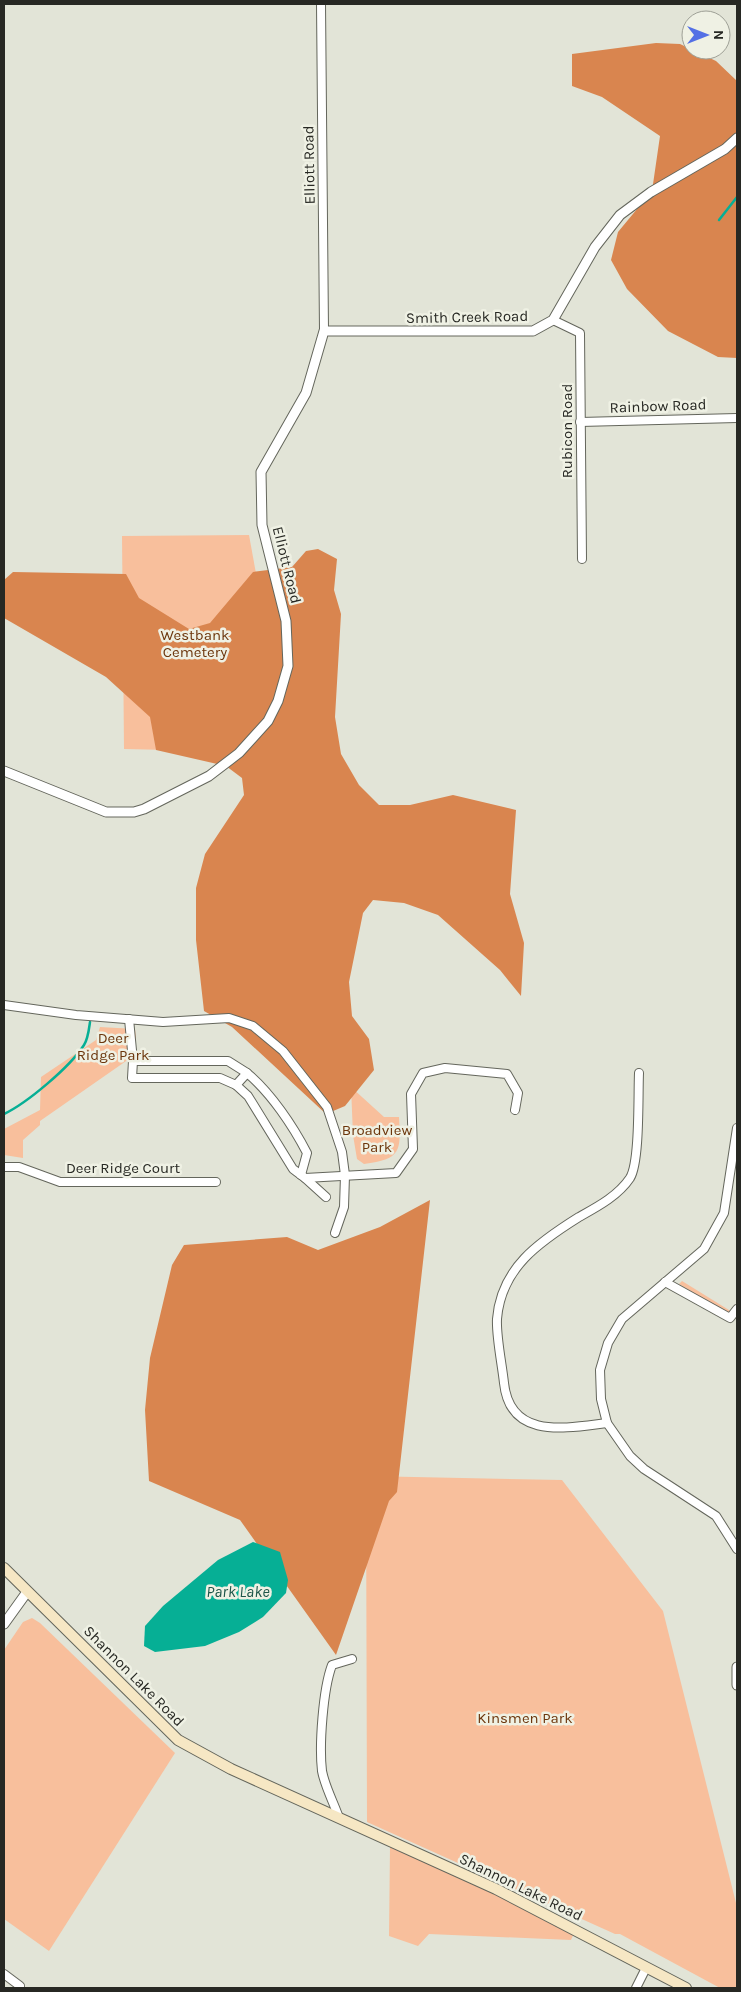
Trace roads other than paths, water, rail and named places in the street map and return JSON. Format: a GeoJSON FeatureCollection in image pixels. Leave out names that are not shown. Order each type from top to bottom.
{"type":"FeatureCollection","features":[{"type":"Feature","properties":{"kind":"main road","name":"Shannon Lake Road"},"geometry":{"type":"LineString","coordinates":[[4,1568],[178,1740],[230,1769],[496,1889],[686,1988]]}},
{"type":"Feature","properties":{"kind":"street","name":"Elliott Road"},"geometry":{"type":"LineString","coordinates":[[4,770],[70,796],[94,809],[106,812],[134,812],[144,809],[209,776],[239,753],[268,721],[284,685],[288,666],[286,621],[262,526],[261,472],[306,393],[324,331],[321,4]]}},
{"type":"Feature","properties":{"kind":"street"},"geometry":{"type":"LineString","coordinates":[[552,320],[595,247],[620,215],[651,192],[725,149],[737,138]]}},
{"type":"Feature","properties":{"kind":"street","name":"Smith Creek Road"},"geometry":{"type":"LineString","coordinates":[[324,331],[533,332],[552,320]]}},
{"type":"Feature","properties":{"kind":"street","name":"Rubicon Road"},"geometry":{"type":"LineString","coordinates":[[552,320],[580,334],[582,559]]}},
{"type":"Feature","properties":{"kind":"street","name":"Rainbow Road"},"geometry":{"type":"LineString","coordinates":[[580,422],[737,418]]}},
{"type":"Feature","properties":{"kind":"street"},"geometry":{"type":"LineString","coordinates":[[4,1005],[76,1015],[163,1022],[229,1018],[252,1026],[283,1051],[327,1107],[342,1152],[345,1175],[344,1207],[335,1233]]}},
{"type":"Feature","properties":{"kind":"street"},"geometry":{"type":"LineString","coordinates":[[129,1019],[133,1060],[132,1078],[220,1078],[236,1085],[248,1096],[293,1169],[326,1197]]}},
{"type":"Feature","properties":{"kind":"street"},"geometry":{"type":"LineString","coordinates":[[133,1060],[228,1061],[247,1073],[259,1083],[299,1138],[307,1153],[303,1176]]}},
{"type":"Feature","properties":{"kind":"street"},"geometry":{"type":"LineString","coordinates":[[303,1176],[396,1172],[413,1149],[411,1094],[423,1073],[445,1068],[507,1074],[518,1093],[515,1110]]}},
{"type":"Feature","properties":{"kind":"street"},"geometry":{"type":"LineString","coordinates":[[236,1085],[247,1073]]}},
{"type":"Feature","properties":{"kind":"street"},"geometry":{"type":"LineString","coordinates":[[607,1423],[556,1429],[537,1426],[517,1415],[505,1393],[497,1319],[504,1287],[521,1260],[560,1229],[609,1199],[630,1178],[635,1162],[639,1073]]}},
{"type":"Feature","properties":{"kind":"street"},"geometry":{"type":"LineString","coordinates":[[737,1131],[724,1213],[704,1249],[622,1319],[608,1344],[600,1370],[601,1399],[607,1423],[630,1456],[644,1469],[716,1516],[737,1549]]}},
{"type":"Feature","properties":{"kind":"street","name":"Deer Ridge Court"},"geometry":{"type":"LineString","coordinates":[[4,1167],[19,1167],[60,1182],[216,1182]]}},
{"type":"Feature","properties":{"kind":"street"},"geometry":{"type":"LineString","coordinates":[[665,1282],[730,1318],[737,1309]]}},
{"type":"Feature","properties":{"kind":"street"},"geometry":{"type":"LineString","coordinates":[[4,1624],[27,1592]]}},
{"type":"Feature","properties":{"kind":"street"},"geometry":{"type":"LineString","coordinates":[[339,1818],[322,1772],[325,1690],[332,1665],[352,1659]]}},
{"type":"Feature","properties":{"kind":"street"},"geometry":{"type":"LineString","coordinates":[[737,1667],[737,1684]]}},
{"type":"Feature","properties":{"kind":"street"},"geometry":{"type":"LineString","coordinates":[[636,1988],[646,1968]]}},
{"type":"Feature","properties":{"kind":"street"},"geometry":{"type":"LineString","coordinates":[[4,1974],[20,1986]]}},
{"type":"Feature","properties":{"kind":"water","name":"Park Lake"},"geometry":{"type":"Polygon","coordinates":[[[253,1542],[280,1552],[288,1580],[286,1593],[263,1617],[239,1632],[205,1646],[155,1652],[144,1646],[145,1626],[163,1606],[218,1560],[253,1542]]]}},
{"type":"Feature","properties":{"kind":"waterway"},"geometry":{"type":"LineString","coordinates":[[719,220],[737,197]]}},
{"type":"Feature","properties":{"kind":"waterway"},"geometry":{"type":"LineString","coordinates":[[4,1114],[36,1093],[69,1064],[85,1043],[90,1022]]}},
{"type":"Feature","properties":{"kind":"park label","name":"Westbank Cemetery"},"geometry":{"type":"Point","coordinates":[195,644]}},
{"type":"Feature","properties":{"kind":"park label","name":"Deer Ridge Park"},"geometry":{"type":"Point","coordinates":[113,1046]}},
{"type":"Feature","properties":{"kind":"park label","name":"Broadview Park"},"geometry":{"type":"Point","coordinates":[377,1138]}},
{"type":"Feature","properties":{"kind":"park label","name":"Kinsmen Park"},"geometry":{"type":"Point","coordinates":[525,1718]}}]}
